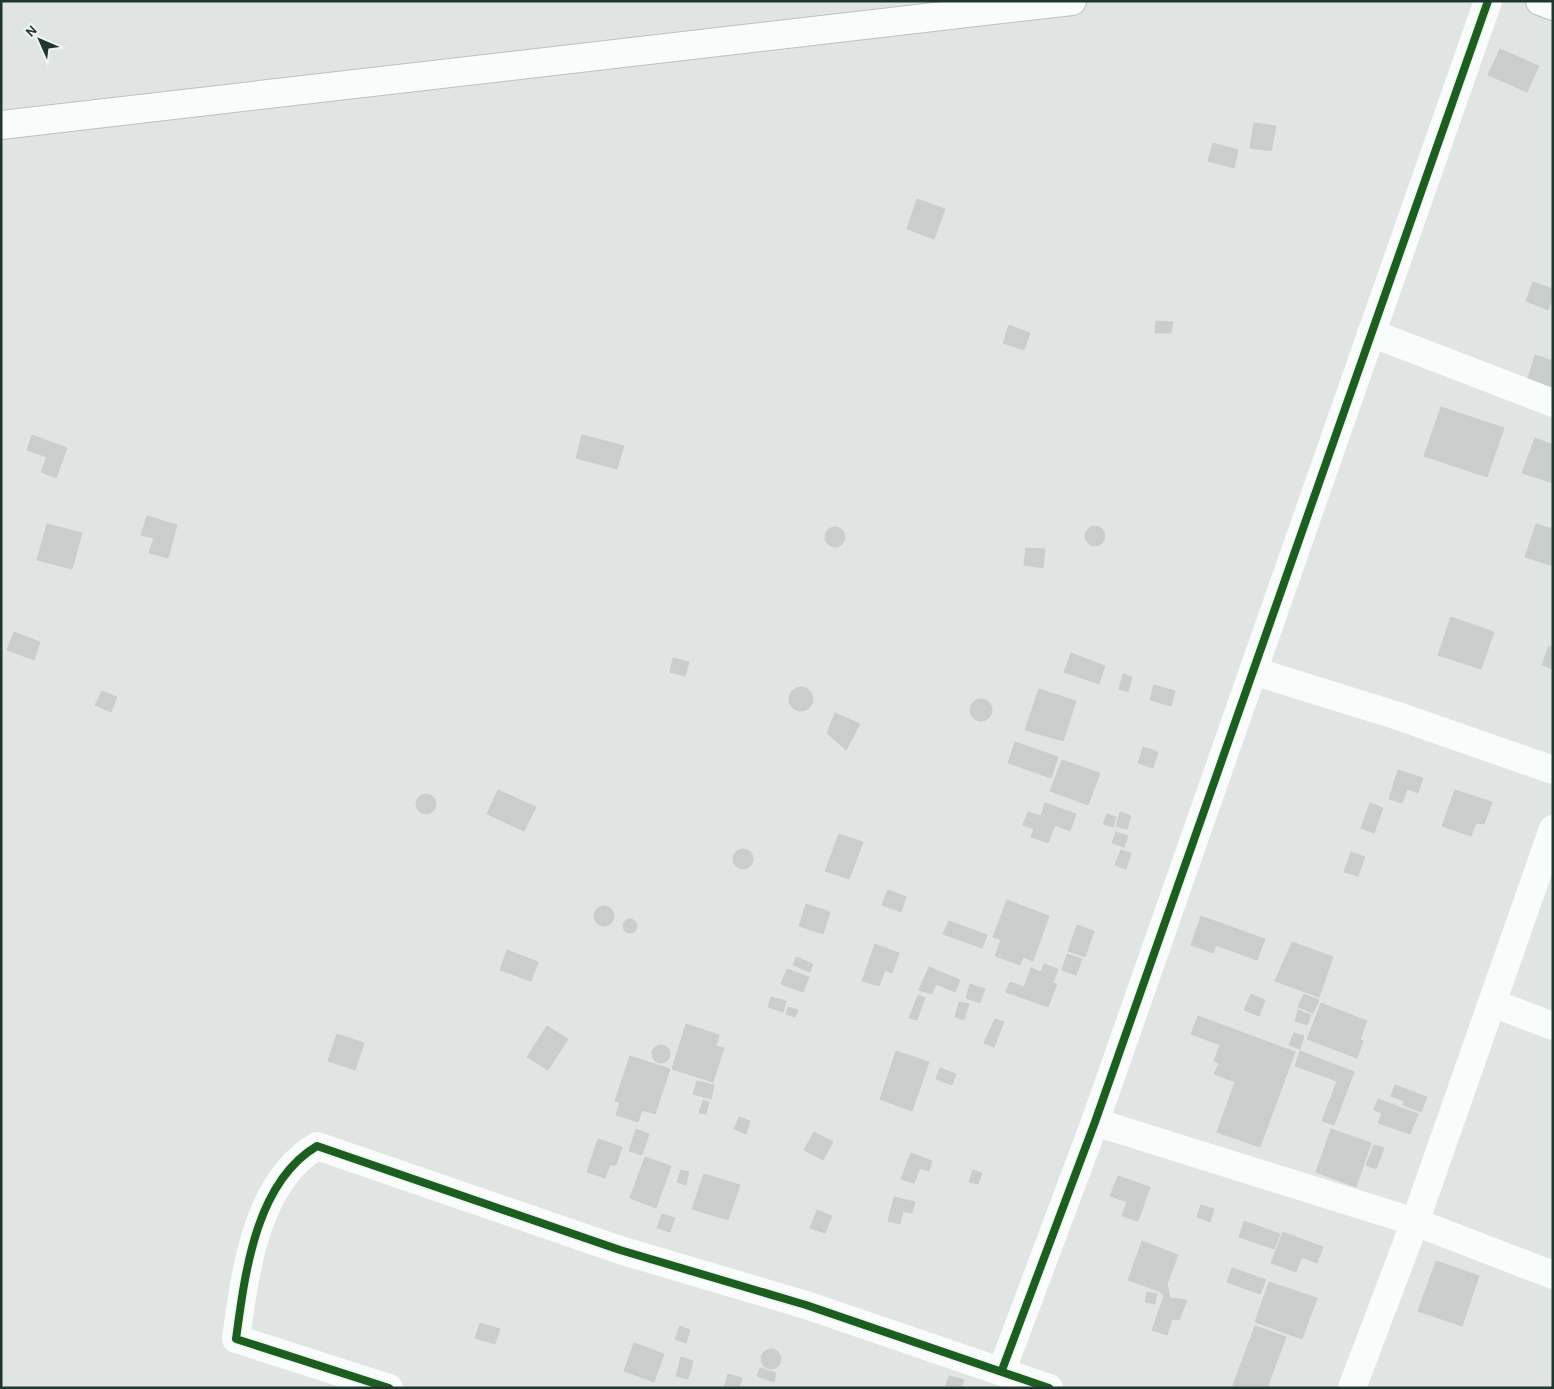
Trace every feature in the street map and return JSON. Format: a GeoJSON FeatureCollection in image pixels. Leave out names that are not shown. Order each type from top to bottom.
{"type":"FeatureCollection","features":[{"type":"Feature","properties":{"kind":"street"},"geometry":{"type":"LineString","coordinates":[[1,125],[1072,1]]}},
{"type":"Feature","properties":{"kind":"street"},"geometry":{"type":"LineString","coordinates":[[1002,1370],[1095,1122],[1488,1]]}},
{"type":"Feature","properties":{"kind":"street"},"geometry":{"type":"LineString","coordinates":[[1540,1],[1553,6]]}},
{"type":"Feature","properties":{"kind":"street"},"geometry":{"type":"LineString","coordinates":[[1371,333],[1553,403]]}},
{"type":"Feature","properties":{"kind":"street"},"geometry":{"type":"LineString","coordinates":[[1253,671],[1395,715],[1553,770]]}},
{"type":"Feature","properties":{"kind":"street"},"geometry":{"type":"LineString","coordinates":[[1352,1388],[1416,1222],[1553,829]]}},
{"type":"Feature","properties":{"kind":"street"},"geometry":{"type":"LineString","coordinates":[[1492,1003],[1553,1026]]}},
{"type":"Feature","properties":{"kind":"street"},"geometry":{"type":"LineString","coordinates":[[1095,1122],[1416,1222],[1553,1275]]}},
{"type":"Feature","properties":{"kind":"street"},"geometry":{"type":"LineString","coordinates":[[389,1388],[236,1339],[246,1268],[268,1202],[284,1176],[300,1156],[316,1146],[620,1250],[806,1305],[1002,1370],[1049,1388]]}},
{"type":"Feature","properties":{"kind":"building"},"geometry":{"type":"Polygon","coordinates":[[[1500,49],[1539,66],[1527,92],[1488,75],[1500,49]]]}},
{"type":"Feature","properties":{"kind":"building"},"geometry":{"type":"Polygon","coordinates":[[[1254,123],[1276,126],[1271,151],[1250,148],[1254,123]]]}},
{"type":"Feature","properties":{"kind":"building"},"geometry":{"type":"Polygon","coordinates":[[[1213,143],[1238,150],[1234,168],[1208,161],[1213,143]]]}},
{"type":"Feature","properties":{"kind":"building"},"geometry":{"type":"Polygon","coordinates":[[[917,199],[945,209],[934,239],[907,229],[917,199]]]}},
{"type":"Feature","properties":{"kind":"building"},"geometry":{"type":"Polygon","coordinates":[[[1533,282],[1553,289],[1553,297],[1548,310],[1526,301],[1533,282]]]}},
{"type":"Feature","properties":{"kind":"building"},"geometry":{"type":"Polygon","coordinates":[[[1156,321],[1173,322],[1171,333],[1155,333],[1156,321]]]}},
{"type":"Feature","properties":{"kind":"building"},"geometry":{"type":"Polygon","coordinates":[[[1009,325],[1030,333],[1024,350],[1003,343],[1009,325]]]}},
{"type":"Feature","properties":{"kind":"building"},"geometry":{"type":"Polygon","coordinates":[[[1535,355],[1553,361],[1553,381],[1550,389],[1527,381],[1535,355]]]}},
{"type":"Feature","properties":{"kind":"building"},"geometry":{"type":"Polygon","coordinates":[[[1441,407],[1504,428],[1487,477],[1424,456],[1441,407]]]}},
{"type":"Feature","properties":{"kind":"building"},"geometry":{"type":"Polygon","coordinates":[[[32,435],[67,448],[56,478],[41,472],[47,457],[27,450],[32,435]]]}},
{"type":"Feature","properties":{"kind":"building"},"geometry":{"type":"Polygon","coordinates":[[[582,435],[624,446],[617,469],[576,458],[582,435]]]}},
{"type":"Feature","properties":{"kind":"building"},"geometry":{"type":"Polygon","coordinates":[[[1535,438],[1553,445],[1553,483],[1522,473],[1535,438]]]}},
{"type":"Feature","properties":{"kind":"building"},"geometry":{"type":"Polygon","coordinates":[[[147,516],[177,525],[168,558],[149,553],[154,538],[141,535],[147,516]]]}},
{"type":"Feature","properties":{"kind":"building"},"geometry":{"type":"Polygon","coordinates":[[[47,524],[82,533],[72,569],[37,560],[47,524]]]}},
{"type":"Feature","properties":{"kind":"building"},"geometry":{"type":"Polygon","coordinates":[[[1536,524],[1553,529],[1553,566],[1525,557],[1536,524]]]}},
{"type":"Feature","properties":{"kind":"building"},"geometry":{"type":"Polygon","coordinates":[[[1095,526],[1102,529],[1105,536],[1102,543],[1095,546],[1088,543],[1085,536],[1088,529],[1095,526]]]}},
{"type":"Feature","properties":{"kind":"building"},"geometry":{"type":"Polygon","coordinates":[[[835,527],[842,530],[845,537],[842,544],[835,547],[828,544],[825,537],[828,530],[835,527]]]}},
{"type":"Feature","properties":{"kind":"building"},"geometry":{"type":"Polygon","coordinates":[[[1026,548],[1045,549],[1043,568],[1024,565],[1026,548]]]}},
{"type":"Feature","properties":{"kind":"building"},"geometry":{"type":"Polygon","coordinates":[[[1451,617],[1494,632],[1481,669],[1438,655],[1451,617]]]}},
{"type":"Feature","properties":{"kind":"building"},"geometry":{"type":"Polygon","coordinates":[[[14,632],[40,642],[34,660],[7,650],[14,632]]]}},
{"type":"Feature","properties":{"kind":"building"},"geometry":{"type":"Polygon","coordinates":[[[1549,646],[1553,647],[1553,669],[1542,665],[1549,646]]]}},
{"type":"Feature","properties":{"kind":"building"},"geometry":{"type":"Polygon","coordinates":[[[1071,653],[1105,666],[1099,684],[1064,672],[1071,653]]]}},
{"type":"Feature","properties":{"kind":"building"},"geometry":{"type":"Polygon","coordinates":[[[673,658],[689,662],[685,676],[670,672],[673,658]]]}},
{"type":"Feature","properties":{"kind":"building"},"geometry":{"type":"Polygon","coordinates":[[[1123,674],[1132,677],[1128,692],[1119,689],[1123,674]]]}},
{"type":"Feature","properties":{"kind":"building"},"geometry":{"type":"Polygon","coordinates":[[[1154,685],[1175,691],[1171,706],[1150,700],[1154,685]]]}},
{"type":"Feature","properties":{"kind":"building"},"geometry":{"type":"Polygon","coordinates":[[[801,687],[809,691],[813,699],[809,707],[801,711],[793,707],[789,699],[793,691],[801,687]]]}},
{"type":"Feature","properties":{"kind":"building"},"geometry":{"type":"Polygon","coordinates":[[[1039,689],[1076,701],[1063,741],[1025,730],[1039,689]]]}},
{"type":"Feature","properties":{"kind":"building"},"geometry":{"type":"Polygon","coordinates":[[[102,691],[117,697],[111,712],[95,705],[102,691]]]}},
{"type":"Feature","properties":{"kind":"building"},"geometry":{"type":"Polygon","coordinates":[[[981,699],[989,702],[992,710],[989,718],[981,721],[973,718],[970,710],[973,702],[981,699]]]}},
{"type":"Feature","properties":{"kind":"building"},"geometry":{"type":"Polygon","coordinates":[[[835,713],[860,724],[846,750],[827,733],[835,713]]]}},
{"type":"Feature","properties":{"kind":"building"},"geometry":{"type":"Polygon","coordinates":[[[1015,742],[1058,757],[1051,778],[1008,763],[1015,742]]]}},
{"type":"Feature","properties":{"kind":"building"},"geometry":{"type":"Polygon","coordinates":[[[1143,747],[1158,752],[1153,768],[1138,763],[1143,747]]]}},
{"type":"Feature","properties":{"kind":"building"},"geometry":{"type":"Polygon","coordinates":[[[1062,760],[1100,773],[1088,805],[1050,791],[1062,760]]]}},
{"type":"Feature","properties":{"kind":"building"},"geometry":{"type":"Polygon","coordinates":[[[1398,770],[1423,778],[1418,793],[1407,789],[1402,803],[1389,799],[1398,770]]]}},
{"type":"Feature","properties":{"kind":"building"},"geometry":{"type":"Polygon","coordinates":[[[498,790],[536,807],[524,831],[487,814],[498,790]]]}},
{"type":"Feature","properties":{"kind":"building"},"geometry":{"type":"Polygon","coordinates":[[[1455,790],[1492,802],[1484,824],[1476,823],[1471,836],[1442,826],[1455,790]]]}},
{"type":"Feature","properties":{"kind":"building"},"geometry":{"type":"Polygon","coordinates":[[[426,794],[433,797],[436,804],[433,811],[426,814],[419,811],[416,804],[419,797],[426,794]]]}},
{"type":"Feature","properties":{"kind":"building"},"geometry":{"type":"Polygon","coordinates":[[[1045,803],[1076,814],[1070,831],[1055,825],[1048,843],[1031,837],[1034,829],[1023,825],[1028,812],[1041,816],[1045,803]]]}},
{"type":"Feature","properties":{"kind":"building"},"geometry":{"type":"Polygon","coordinates":[[[1370,803],[1383,808],[1374,833],[1361,828],[1370,803]]]}},
{"type":"Feature","properties":{"kind":"building"},"geometry":{"type":"Polygon","coordinates":[[[1120,812],[1131,816],[1127,829],[1116,826],[1120,812]]]}},
{"type":"Feature","properties":{"kind":"building"},"geometry":{"type":"Polygon","coordinates":[[[1107,814],[1116,817],[1113,827],[1103,824],[1107,814]]]}},
{"type":"Feature","properties":{"kind":"building"},"geometry":{"type":"Polygon","coordinates":[[[1116,832],[1128,836],[1124,847],[1112,843],[1116,832]]]}},
{"type":"Feature","properties":{"kind":"building"},"geometry":{"type":"Polygon","coordinates":[[[839,834],[863,842],[849,879],[825,871],[839,834]]]}},
{"type":"Feature","properties":{"kind":"building"},"geometry":{"type":"Polygon","coordinates":[[[739,849],[747,849],[753,855],[753,863],[747,869],[739,869],[733,863],[733,855],[739,849]]]}},
{"type":"Feature","properties":{"kind":"building"},"geometry":{"type":"Polygon","coordinates":[[[1121,850],[1131,853],[1126,869],[1115,865],[1121,850]]]}},
{"type":"Feature","properties":{"kind":"building"},"geometry":{"type":"Polygon","coordinates":[[[1351,852],[1365,857],[1358,876],[1344,872],[1351,852]]]}},
{"type":"Feature","properties":{"kind":"building"},"geometry":{"type":"Polygon","coordinates":[[[888,890],[906,897],[901,912],[882,905],[888,890]]]}},
{"type":"Feature","properties":{"kind":"building"},"geometry":{"type":"Polygon","coordinates":[[[1007,900],[1049,916],[1033,961],[1023,957],[1020,965],[995,956],[1001,940],[993,937],[1007,900]]]}},
{"type":"Feature","properties":{"kind":"building"},"geometry":{"type":"Polygon","coordinates":[[[806,904],[830,912],[823,934],[799,926],[806,904]]]}},
{"type":"Feature","properties":{"kind":"building"},"geometry":{"type":"Polygon","coordinates":[[[604,906],[611,909],[614,916],[611,923],[604,926],[597,923],[594,916],[597,909],[604,906]]]}},
{"type":"Feature","properties":{"kind":"building"},"geometry":{"type":"Polygon","coordinates":[[[1201,916],[1265,939],[1257,960],[1216,945],[1213,953],[1191,945],[1201,916]]]}},
{"type":"Feature","properties":{"kind":"building"},"geometry":{"type":"Polygon","coordinates":[[[627,919],[633,919],[637,926],[633,933],[627,933],[623,929],[623,923],[627,919]]]}},
{"type":"Feature","properties":{"kind":"building"},"geometry":{"type":"Polygon","coordinates":[[[949,921],[987,935],[982,948],[943,934],[949,921]]]}},
{"type":"Feature","properties":{"kind":"building"},"geometry":{"type":"Polygon","coordinates":[[[1077,925],[1094,931],[1085,957],[1068,951],[1077,925]]]}},
{"type":"Feature","properties":{"kind":"building"},"geometry":{"type":"Polygon","coordinates":[[[1292,942],[1333,957],[1319,997],[1275,981],[1292,942]]]}},
{"type":"Feature","properties":{"kind":"building"},"geometry":{"type":"Polygon","coordinates":[[[875,944],[899,953],[892,973],[885,970],[879,986],[862,981],[875,944]]]}},
{"type":"Feature","properties":{"kind":"building"},"geometry":{"type":"Polygon","coordinates":[[[507,950],[538,962],[531,981],[500,970],[507,950]]]}},
{"type":"Feature","properties":{"kind":"building"},"geometry":{"type":"Polygon","coordinates":[[[1067,954],[1082,959],[1076,975],[1062,970],[1067,954]]]}},
{"type":"Feature","properties":{"kind":"building"},"geometry":{"type":"Polygon","coordinates":[[[796,957],[813,964],[810,972],[793,965],[796,957]]]}},
{"type":"Feature","properties":{"kind":"building"},"geometry":{"type":"Polygon","coordinates":[[[1044,964],[1058,969],[1053,983],[1057,984],[1048,1007],[1006,992],[1010,982],[1024,987],[1031,968],[1041,972],[1044,964]]]}},
{"type":"Feature","properties":{"kind":"building"},"geometry":{"type":"Polygon","coordinates":[[[929,967],[960,980],[955,992],[936,984],[932,994],[919,990],[929,967]]]}},
{"type":"Feature","properties":{"kind":"building"},"geometry":{"type":"Polygon","coordinates":[[[787,969],[809,977],[803,992],[781,984],[787,969]]]}},
{"type":"Feature","properties":{"kind":"building"},"geometry":{"type":"Polygon","coordinates":[[[970,984],[985,989],[980,1003],[966,998],[970,984]]]}},
{"type":"Feature","properties":{"kind":"building"},"geometry":{"type":"Polygon","coordinates":[[[1251,994],[1265,1000],[1259,1016],[1244,1010],[1251,994]]]}},
{"type":"Feature","properties":{"kind":"building"},"geometry":{"type":"Polygon","coordinates":[[[1304,994],[1319,1000],[1313,1013],[1298,1007],[1304,994]]]}},
{"type":"Feature","properties":{"kind":"building"},"geometry":{"type":"Polygon","coordinates":[[[918,995],[925,998],[917,1020],[909,1018],[918,995]]]}},
{"type":"Feature","properties":{"kind":"building"},"geometry":{"type":"Polygon","coordinates":[[[771,997],[786,1001],[783,1012],[768,1007],[771,997]]]}},
{"type":"Feature","properties":{"kind":"building"},"geometry":{"type":"Polygon","coordinates":[[[959,1002],[969,1004],[964,1020],[955,1017],[959,1002]]]}},
{"type":"Feature","properties":{"kind":"building"},"geometry":{"type":"Polygon","coordinates":[[[1321,1003],[1367,1021],[1360,1039],[1363,1041],[1357,1058],[1307,1039],[1321,1003]]]}},
{"type":"Feature","properties":{"kind":"building"},"geometry":{"type":"Polygon","coordinates":[[[788,1007],[798,1010],[795,1017],[786,1014],[788,1007]]]}},
{"type":"Feature","properties":{"kind":"building"},"geometry":{"type":"Polygon","coordinates":[[[1298,1010],[1311,1015],[1307,1025],[1295,1021],[1298,1010]]]}},
{"type":"Feature","properties":{"kind":"building"},"geometry":{"type":"Polygon","coordinates":[[[1198,1016],[1295,1052],[1260,1147],[1217,1132],[1235,1082],[1214,1074],[1219,1063],[1214,1061],[1220,1045],[1191,1034],[1198,1016]]]}},
{"type":"Feature","properties":{"kind":"building"},"geometry":{"type":"Polygon","coordinates":[[[995,1019],[1004,1022],[994,1047],[984,1043],[995,1019]]]}},
{"type":"Feature","properties":{"kind":"building"},"geometry":{"type":"Polygon","coordinates":[[[686,1024],[719,1035],[716,1046],[724,1048],[713,1082],[672,1069],[686,1024]]]}},
{"type":"Feature","properties":{"kind":"building"},"geometry":{"type":"Polygon","coordinates":[[[547,1026],[568,1039],[548,1070],[527,1057],[547,1026]]]}},
{"type":"Feature","properties":{"kind":"building"},"geometry":{"type":"Polygon","coordinates":[[[1294,1033],[1304,1036],[1300,1049],[1289,1045],[1294,1033]]]}},
{"type":"Feature","properties":{"kind":"building"},"geometry":{"type":"Polygon","coordinates":[[[337,1034],[364,1043],[355,1070],[328,1061],[337,1034]]]}},
{"type":"Feature","properties":{"kind":"building"},"geometry":{"type":"Polygon","coordinates":[[[661,1045],[667,1048],[670,1054],[667,1060],[661,1063],[655,1060],[652,1054],[655,1048],[661,1045]]]}},
{"type":"Feature","properties":{"kind":"building"},"geometry":{"type":"Polygon","coordinates":[[[896,1051],[929,1062],[912,1111],[880,1099],[896,1051]]]}},
{"type":"Feature","properties":{"kind":"building"},"geometry":{"type":"Polygon","coordinates":[[[1300,1051],[1354,1072],[1334,1125],[1322,1121],[1337,1081],[1295,1066],[1300,1051]]]}},
{"type":"Feature","properties":{"kind":"building"},"geometry":{"type":"Polygon","coordinates":[[[630,1056],[670,1069],[655,1114],[642,1110],[638,1122],[616,1115],[620,1102],[615,1101],[630,1056]]]}},
{"type":"Feature","properties":{"kind":"building"},"geometry":{"type":"Polygon","coordinates":[[[940,1068],[956,1074],[952,1085],[936,1079],[940,1068]]]}},
{"type":"Feature","properties":{"kind":"building"},"geometry":{"type":"Polygon","coordinates":[[[697,1081],[714,1085],[711,1099],[693,1094],[697,1081]]]}},
{"type":"Feature","properties":{"kind":"building"},"geometry":{"type":"Polygon","coordinates":[[[1395,1085],[1427,1097],[1421,1112],[1403,1105],[1404,1101],[1391,1096],[1395,1085]]]}},
{"type":"Feature","properties":{"kind":"building"},"geometry":{"type":"Polygon","coordinates":[[[1378,1099],[1418,1114],[1410,1134],[1378,1123],[1382,1113],[1374,1110],[1378,1099]]]}},
{"type":"Feature","properties":{"kind":"building"},"geometry":{"type":"Polygon","coordinates":[[[703,1100],[709,1102],[706,1114],[699,1113],[703,1100]]]}},
{"type":"Feature","properties":{"kind":"building"},"geometry":{"type":"Polygon","coordinates":[[[739,1117],[750,1121],[746,1134],[734,1129],[739,1117]]]}},
{"type":"Feature","properties":{"kind":"building"},"geometry":{"type":"Polygon","coordinates":[[[636,1129],[649,1134],[642,1155],[629,1151],[636,1129]]]}},
{"type":"Feature","properties":{"kind":"building"},"geometry":{"type":"Polygon","coordinates":[[[1331,1129],[1371,1143],[1356,1187],[1316,1172],[1331,1129]]]}},
{"type":"Feature","properties":{"kind":"building"},"geometry":{"type":"Polygon","coordinates":[[[814,1132],[833,1142],[823,1160],[804,1150],[814,1132]]]}},
{"type":"Feature","properties":{"kind":"building"},"geometry":{"type":"Polygon","coordinates":[[[598,1139],[622,1147],[616,1165],[610,1165],[605,1178],[587,1172],[598,1139]]]}},
{"type":"Feature","properties":{"kind":"building"},"geometry":{"type":"Polygon","coordinates":[[[1374,1145],[1384,1148],[1376,1169],[1366,1165],[1374,1145]]]}},
{"type":"Feature","properties":{"kind":"building"},"geometry":{"type":"Polygon","coordinates":[[[911,1153],[932,1161],[929,1171],[920,1168],[914,1183],[901,1179],[911,1153]]]}},
{"type":"Feature","properties":{"kind":"building"},"geometry":{"type":"Polygon","coordinates":[[[645,1157],[671,1166],[656,1208],[630,1198],[645,1157]]]}},
{"type":"Feature","properties":{"kind":"building"},"geometry":{"type":"Polygon","coordinates":[[[681,1170],[689,1172],[686,1185],[677,1182],[681,1170]]]}},
{"type":"Feature","properties":{"kind":"building"},"geometry":{"type":"Polygon","coordinates":[[[973,1170],[982,1173],[978,1184],[969,1182],[973,1170]]]}},
{"type":"Feature","properties":{"kind":"building"},"geometry":{"type":"Polygon","coordinates":[[[704,1174],[740,1185],[728,1220],[692,1209],[704,1174]]]}},
{"type":"Feature","properties":{"kind":"building"},"geometry":{"type":"Polygon","coordinates":[[[1118,1176],[1150,1187],[1138,1221],[1122,1216],[1127,1202],[1110,1196],[1118,1176]]]}},
{"type":"Feature","properties":{"kind":"building"},"geometry":{"type":"Polygon","coordinates":[[[894,1197],[915,1202],[912,1213],[903,1211],[900,1224],[888,1221],[894,1197]]]}},
{"type":"Feature","properties":{"kind":"building"},"geometry":{"type":"Polygon","coordinates":[[[1201,1205],[1214,1209],[1210,1222],[1197,1217],[1201,1205]]]}},
{"type":"Feature","properties":{"kind":"building"},"geometry":{"type":"Polygon","coordinates":[[[817,1210],[832,1216],[825,1233],[810,1228],[817,1210]]]}},
{"type":"Feature","properties":{"kind":"building"},"geometry":{"type":"Polygon","coordinates":[[[662,1214],[675,1218],[670,1232],[657,1228],[662,1214]]]}},
{"type":"Feature","properties":{"kind":"building"},"geometry":{"type":"Polygon","coordinates":[[[1244,1221],[1280,1234],[1274,1249],[1239,1237],[1244,1221]]]}},
{"type":"Feature","properties":{"kind":"building"},"geometry":{"type":"Polygon","coordinates":[[[1283,1232],[1323,1247],[1317,1263],[1302,1257],[1296,1272],[1271,1263],[1283,1232]]]}},
{"type":"Feature","properties":{"kind":"building"},"geometry":{"type":"Polygon","coordinates":[[[1142,1241],[1178,1255],[1167,1284],[1170,1298],[1187,1300],[1179,1320],[1172,1319],[1167,1335],[1152,1330],[1164,1296],[1159,1291],[1128,1280],[1142,1241]]]}},
{"type":"Feature","properties":{"kind":"building"},"geometry":{"type":"Polygon","coordinates":[[[1436,1261],[1479,1276],[1462,1326],[1418,1311],[1436,1261]]]}},
{"type":"Feature","properties":{"kind":"building"},"geometry":{"type":"Polygon","coordinates":[[[1232,1268],[1266,1280],[1260,1294],[1227,1282],[1232,1268]]]}},
{"type":"Feature","properties":{"kind":"building"},"geometry":{"type":"Polygon","coordinates":[[[1269,1282],[1317,1298],[1302,1339],[1255,1322],[1269,1282]]]}},
{"type":"Feature","properties":{"kind":"building"},"geometry":{"type":"Polygon","coordinates":[[[1147,1292],[1157,1294],[1155,1304],[1145,1302],[1147,1292]]]}},
{"type":"Feature","properties":{"kind":"building"},"geometry":{"type":"Polygon","coordinates":[[[480,1323],[500,1329],[495,1344],[475,1338],[480,1323]]]}},
{"type":"Feature","properties":{"kind":"building"},"geometry":{"type":"Polygon","coordinates":[[[680,1326],[690,1330],[686,1343],[675,1339],[680,1326]]]}},
{"type":"Feature","properties":{"kind":"building"},"geometry":{"type":"Polygon","coordinates":[[[1255,1326],[1286,1337],[1267,1388],[1232,1388],[1255,1326]]]}},
{"type":"Feature","properties":{"kind":"building"},"geometry":{"type":"Polygon","coordinates":[[[634,1343],[664,1354],[654,1382],[624,1371],[634,1343]]]}},
{"type":"Feature","properties":{"kind":"building"},"geometry":{"type":"Polygon","coordinates":[[[771,1349],[778,1352],[781,1359],[778,1366],[771,1369],[764,1366],[761,1359],[764,1352],[771,1349]]]}},
{"type":"Feature","properties":{"kind":"building"},"geometry":{"type":"Polygon","coordinates":[[[681,1357],[693,1361],[688,1379],[676,1376],[681,1357]]]}},
{"type":"Feature","properties":{"kind":"building"},"geometry":{"type":"Polygon","coordinates":[[[760,1368],[776,1373],[774,1382],[757,1376],[760,1368]]]}},
{"type":"Feature","properties":{"kind":"building"},"geometry":{"type":"Polygon","coordinates":[[[728,1374],[742,1378],[739,1388],[724,1388],[728,1374]]]}},
{"type":"Feature","properties":{"kind":"building"},"geometry":{"type":"Polygon","coordinates":[[[949,1376],[964,1380],[961,1388],[945,1388],[949,1376]]]}},
{"type":"Feature","properties":{"kind":"cycle path"},"geometry":{"type":"LineString","coordinates":[[1002,1370],[1095,1122],[1488,1]]}},
{"type":"Feature","properties":{"kind":"cycle path"},"geometry":{"type":"LineString","coordinates":[[389,1388],[236,1339],[249,1259],[266,1206],[279,1183],[296,1162],[317,1146],[620,1250],[806,1305],[1049,1388]]}}]}
